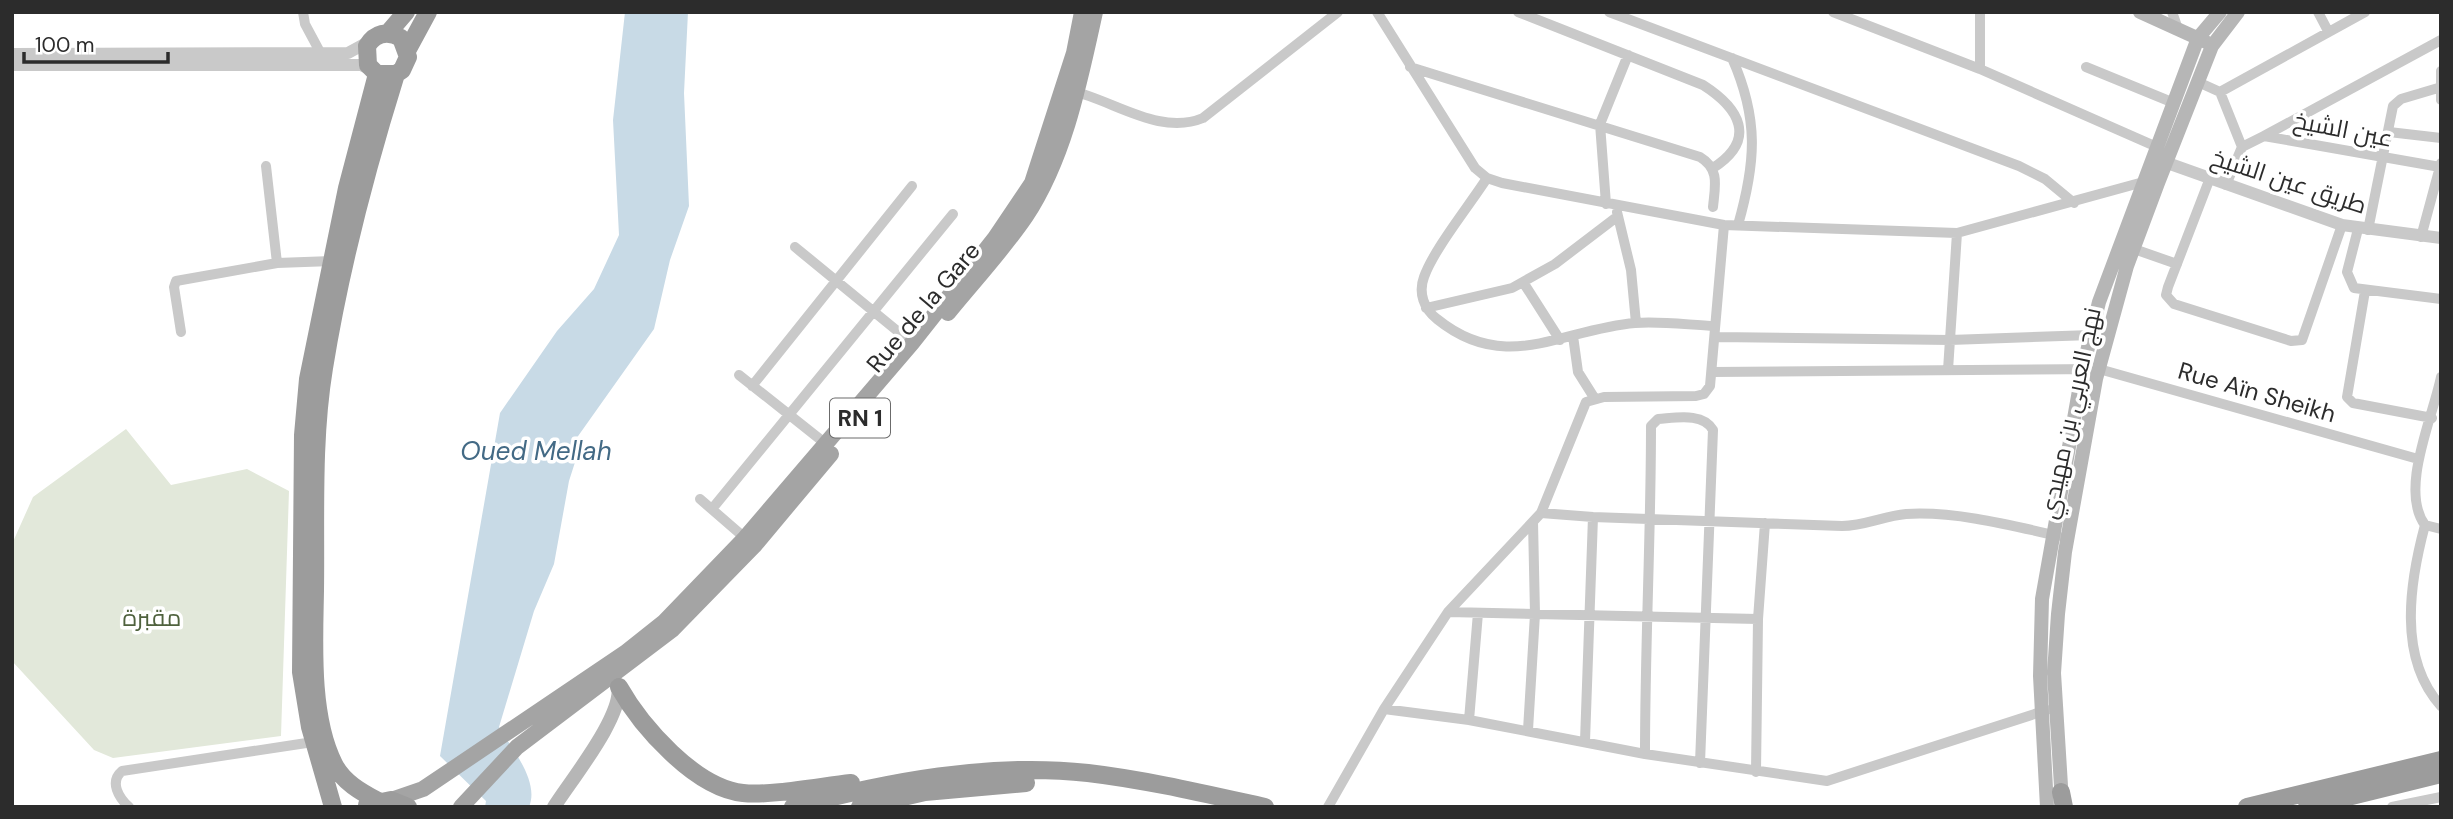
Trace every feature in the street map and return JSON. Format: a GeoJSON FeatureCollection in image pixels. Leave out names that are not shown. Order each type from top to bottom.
{"type":"FeatureCollection","features":[{"type":"Feature","properties":{"kind":"highway"},"geometry":{"type":"LineString","coordinates":[[333,807],[313,742],[300,649],[303,436],[308,379],[346,188],[374,72],[365,52],[370,41],[388,33],[406,12]]}},
{"type":"Feature","properties":{"kind":"highway"},"geometry":{"type":"LineString","coordinates":[[385,804],[354,788],[335,766],[323,734],[314,657],[316,477],[327,356],[372,151],[396,74],[406,64],[408,49],[428,12]]}},
{"type":"Feature","properties":{"kind":"highway"},"geometry":{"type":"LineString","coordinates":[[388,33],[401,38],[408,49]]}},
{"type":"Feature","properties":{"kind":"highway"},"geometry":{"type":"LineString","coordinates":[[374,72],[396,74]]}},
{"type":"Feature","properties":{"kind":"highway"},"geometry":{"type":"LineString","coordinates":[[613,676],[631,709],[687,765],[713,783],[743,793],[963,773],[1085,773],[1265,807]]}},
{"type":"Feature","properties":{"kind":"highway"},"geometry":{"type":"LineString","coordinates":[[2247,807],[2441,760]]}},
{"type":"Feature","properties":{"kind":"highway"},"geometry":{"type":"LineString","coordinates":[[793,807],[848,793],[963,773]]}},
{"type":"Feature","properties":{"kind":"highway"},"geometry":{"type":"LineString","coordinates":[[2307,807],[2441,774]]}},
{"type":"Feature","properties":{"kind":"highway"},"geometry":{"type":"LineString","coordinates":[[860,807],[925,792],[1030,783],[1087,785],[1156,795],[1206,807]]}},
{"type":"Feature","properties":{"kind":"main road","name":"Rue de la Gare"},"geometry":{"type":"LineString","coordinates":[[385,804],[423,789],[507,731],[613,676],[745,538],[912,343],[995,238],[1027,191],[1070,91],[1082,12]]}},
{"type":"Feature","properties":{"kind":"main road","name":"Rue de la Gare"},"geometry":{"type":"LineString","coordinates":[[464,805],[517,747],[673,629],[754,546],[1006,242],[1043,185],[1095,12]]}},
{"type":"Feature","properties":{"kind":"main road"},"geometry":{"type":"LineString","coordinates":[[2140,12],[2212,46]]}},
{"type":"Feature","properties":{"kind":"main road","name":"نهج العربي بن مهيدي"},"geometry":{"type":"LineString","coordinates":[[2064,515],[2099,369],[2174,103],[2198,38],[2220,12]]}},
{"type":"Feature","properties":{"kind":"main road","name":"نهج العربي بن مهيدي"},"geometry":{"type":"LineString","coordinates":[[2159,156],[2198,82],[2212,46],[2238,12]]}},
{"type":"Feature","properties":{"kind":"main road","name":"نهج العربي بن مهيدي"},"geometry":{"type":"LineString","coordinates":[[2062,802],[2049,709],[2042,599],[2060,537],[2083,368],[2099,302],[2151,182]]}},
{"type":"Feature","properties":{"kind":"main road"},"geometry":{"type":"LineString","coordinates":[[554,807],[609,722],[620,698],[613,676]]}},
{"type":"Feature","properties":{"kind":"main road","name":"نهج العربي بن مهيدي"},"geometry":{"type":"LineString","coordinates":[[2047,807],[2049,709]]}},
{"type":"Feature","properties":{"kind":"street"},"geometry":{"type":"LineString","coordinates":[[303,12],[305,24],[320,52]]}},
{"type":"Feature","properties":{"kind":"street"},"geometry":{"type":"LineString","coordinates":[[1070,91],[1168,125],[1188,124],[1203,118],[1338,12]]}},
{"type":"Feature","properties":{"kind":"street"},"geometry":{"type":"LineString","coordinates":[[1377,12],[1458,145],[1475,168],[1487,178],[1613,208],[1724,225],[1957,233],[2151,182]]}},
{"type":"Feature","properties":{"kind":"street"},"geometry":{"type":"LineString","coordinates":[[1518,12],[1703,85],[1725,99],[1737,116],[1740,130],[1735,148],[1726,160],[1713,168]]}},
{"type":"Feature","properties":{"kind":"street"},"geometry":{"type":"LineString","coordinates":[[1609,12],[2019,166],[2045,180],[2074,203]]}},
{"type":"Feature","properties":{"kind":"street"},"geometry":{"type":"LineString","coordinates":[[1833,12],[1855,16],[1980,69],[2159,156]]}},
{"type":"Feature","properties":{"kind":"street"},"geometry":{"type":"LineString","coordinates":[[1980,12],[1980,69]]}},
{"type":"Feature","properties":{"kind":"street"},"geometry":{"type":"LineString","coordinates":[[2172,12],[2178,29]]}},
{"type":"Feature","properties":{"kind":"street"},"geometry":{"type":"LineString","coordinates":[[2318,12],[2328,31]]}},
{"type":"Feature","properties":{"kind":"street"},"geometry":{"type":"LineString","coordinates":[[2220,92],[2365,12]]}},
{"type":"Feature","properties":{"kind":"street"},"geometry":{"type":"LineString","coordinates":[[2264,135],[2441,40]]}},
{"type":"Feature","properties":{"kind":"street"},"geometry":{"type":"LineString","coordinates":[[12,54],[348,53],[370,41]]}},
{"type":"Feature","properties":{"kind":"street"},"geometry":{"type":"LineString","coordinates":[[1628,55],[1600,124],[1613,208],[1631,270],[1636,323]]}},
{"type":"Feature","properties":{"kind":"street"},"geometry":{"type":"LineString","coordinates":[[1732,58],[1744,85],[1751,116],[1751,176],[1738,225]]}},
{"type":"Feature","properties":{"kind":"street"},"geometry":{"type":"LineString","coordinates":[[12,65],[361,65],[374,72]]}},
{"type":"Feature","properties":{"kind":"street"},"geometry":{"type":"LineString","coordinates":[[1410,67],[1700,157],[1713,168],[1716,177],[1713,206]]}},
{"type":"Feature","properties":{"kind":"street"},"geometry":{"type":"LineString","coordinates":[[2087,67],[2174,103]]}},
{"type":"Feature","properties":{"kind":"street"},"geometry":{"type":"LineString","coordinates":[[2441,71],[2438,88],[2441,100]]}},
{"type":"Feature","properties":{"kind":"street"},"geometry":{"type":"LineString","coordinates":[[2198,82],[2220,92],[2242,147],[2226,185]]}},
{"type":"Feature","properties":{"kind":"street"},"geometry":{"type":"LineString","coordinates":[[2438,88],[2396,102],[2384,159],[2347,278],[2354,288],[2365,291],[2441,299]]}},
{"type":"Feature","properties":{"kind":"street"},"geometry":{"type":"LineString","coordinates":[[2389,132],[2441,138]]}},
{"type":"Feature","properties":{"kind":"street","name":"عين الشيخ"},"geometry":{"type":"LineString","coordinates":[[2242,147],[2264,135],[2384,159],[2440,165]]}},
{"type":"Feature","properties":{"kind":"street","name":"طريق عين الشيخ"},"geometry":{"type":"LineString","coordinates":[[2159,156],[2226,185],[2342,225],[2363,230],[2441,238]]}},
{"type":"Feature","properties":{"kind":"street"},"geometry":{"type":"LineString","coordinates":[[2421,237],[2440,165]]}},
{"type":"Feature","properties":{"kind":"street"},"geometry":{"type":"LineString","coordinates":[[266,166],[277,263]]}},
{"type":"Feature","properties":{"kind":"street"},"geometry":{"type":"LineString","coordinates":[[1487,178],[1424,277],[1423,302],[1441,323],[1483,344],[1529,346],[1636,323],[1715,332],[1950,340],[2091,335]]}},
{"type":"Feature","properties":{"kind":"street"},"geometry":{"type":"LineString","coordinates":[[2210,178],[2166,295],[2170,302],[2298,342],[2307,331],[2342,225]]}},
{"type":"Feature","properties":{"kind":"street"},"geometry":{"type":"LineString","coordinates":[[752,386],[912,186]]}},
{"type":"Feature","properties":{"kind":"street"},"geometry":{"type":"LineString","coordinates":[[1426,308],[1512,288],[1555,264],[1613,208]]}},
{"type":"Feature","properties":{"kind":"street"},"geometry":{"type":"LineString","coordinates":[[712,509],[953,214]]}},
{"type":"Feature","properties":{"kind":"street"},"geometry":{"type":"LineString","coordinates":[[1328,807],[1384,709],[1448,612],[1541,513],[1582,407],[1595,398],[1696,396],[1707,391],[1712,372],[1724,225]]}},
{"type":"Feature","properties":{"kind":"street"},"geometry":{"type":"LineString","coordinates":[[1948,370],[1957,233]]}},
{"type":"Feature","properties":{"kind":"street"},"geometry":{"type":"LineString","coordinates":[[795,247],[912,343]]}},
{"type":"Feature","properties":{"kind":"street"},"geometry":{"type":"LineString","coordinates":[[2134,249],[2177,264]]}},
{"type":"Feature","properties":{"kind":"street"},"geometry":{"type":"LineString","coordinates":[[181,332],[174,286],[176,281],[277,263],[331,261]]}},
{"type":"Feature","properties":{"kind":"street"},"geometry":{"type":"LineString","coordinates":[[1523,282],[1560,340]]}},
{"type":"Feature","properties":{"kind":"street"},"geometry":{"type":"LineString","coordinates":[[2365,291],[2347,397],[2353,403],[2435,413]]}},
{"type":"Feature","properties":{"kind":"street"},"geometry":{"type":"LineString","coordinates":[[1573,336],[1578,372],[1595,398]]}},
{"type":"Feature","properties":{"kind":"street","name":"Rue Aïn Sheikh"},"geometry":{"type":"LineString","coordinates":[[1712,372],[2099,369],[2418,459]]}},
{"type":"Feature","properties":{"kind":"street"},"geometry":{"type":"LineString","coordinates":[[739,375],[826,444]]}},
{"type":"Feature","properties":{"kind":"street"},"geometry":{"type":"LineString","coordinates":[[2441,377],[2435,413],[2418,459],[2416,510],[2425,525],[2413,572],[2414,648],[2421,676],[2441,706]]}},
{"type":"Feature","properties":{"kind":"street"},"geometry":{"type":"LineString","coordinates":[[1645,754],[1645,616],[1653,421],[1696,418],[1705,421],[1713,430],[1700,763]]}},
{"type":"Feature","properties":{"kind":"street"},"geometry":{"type":"LineString","coordinates":[[700,499],[745,538]]}},
{"type":"Feature","properties":{"kind":"street"},"geometry":{"type":"LineString","coordinates":[[1541,513],[1862,526],[1903,514],[1924,514],[1950,516],[2060,537]]}},
{"type":"Feature","properties":{"kind":"street"},"geometry":{"type":"LineString","coordinates":[[1585,741],[1593,517]]}},
{"type":"Feature","properties":{"kind":"street"},"geometry":{"type":"LineString","coordinates":[[1528,730],[1535,614],[1533,522]]}},
{"type":"Feature","properties":{"kind":"street"},"geometry":{"type":"LineString","coordinates":[[1756,772],[1758,619],[1765,523]]}},
{"type":"Feature","properties":{"kind":"street"},"geometry":{"type":"LineString","coordinates":[[2425,525],[2441,528]]}},
{"type":"Feature","properties":{"kind":"street"},"geometry":{"type":"LineString","coordinates":[[1448,612],[1758,619]]}},
{"type":"Feature","properties":{"kind":"street"},"geometry":{"type":"LineString","coordinates":[[1469,720],[1478,613]]}},
{"type":"Feature","properties":{"kind":"street"},"geometry":{"type":"LineString","coordinates":[[1384,709],[1469,720],[1645,754],[1827,781],[2049,709]]}},
{"type":"Feature","properties":{"kind":"street"},"geometry":{"type":"LineString","coordinates":[[129,807],[117,792],[116,782],[122,771],[313,742]]}},
{"type":"Feature","properties":{"kind":"street"},"geometry":{"type":"LineString","coordinates":[[2392,807],[2441,797]]}},
{"type":"Feature","properties":{"kind":"green space","name":"مقبرة"},"geometry":{"type":"Polygon","coordinates":[[[126,429],[171,485],[247,469],[289,491],[281,736],[113,758],[94,750],[12,661],[12,544],[33,497],[126,429]]]}},
{"type":"Feature","properties":{"kind":"water","name":"Oued Mellah"},"geometry":{"type":"Polygon","coordinates":[[[625,12],[688,12],[684,93],[689,206],[670,260],[654,329],[576,439],[577,456],[569,481],[554,564],[534,611],[499,727],[528,776],[531,786],[529,807],[485,807],[486,801],[440,756],[500,413],[557,331],[594,289],[619,235],[613,120],[625,12]]]}}]}
